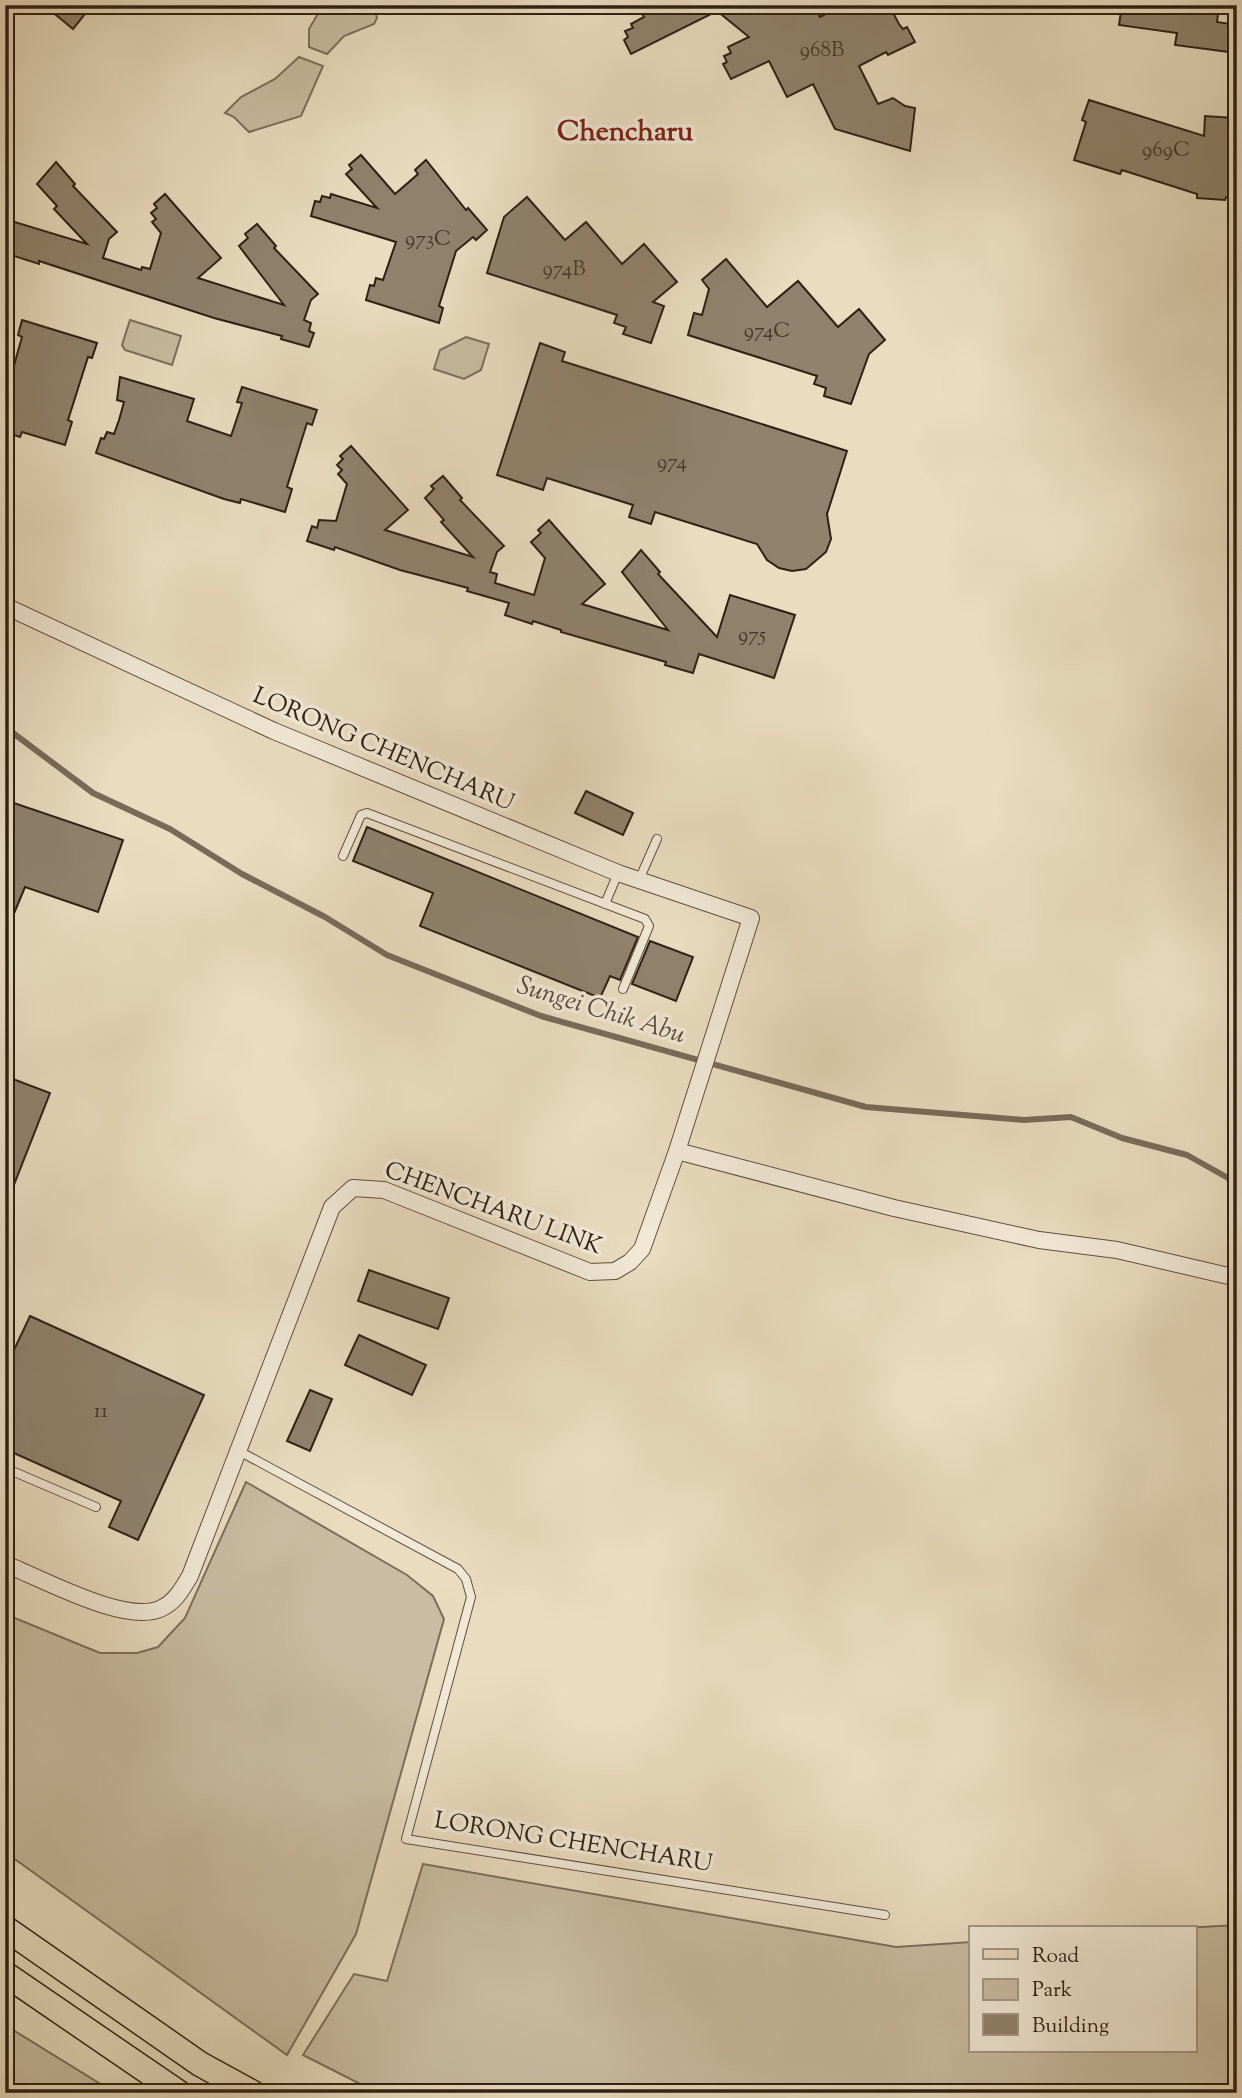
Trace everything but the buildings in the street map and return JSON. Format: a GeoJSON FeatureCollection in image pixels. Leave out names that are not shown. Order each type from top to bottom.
{"type":"FeatureCollection","features":[{"type":"Feature","properties":{"kind":"main road"},"geometry":{"type":"LineString","coordinates":[[5,1928],[200,2064],[253,2093]]}},
{"type":"Feature","properties":{"kind":"main road"},"geometry":{"type":"LineString","coordinates":[[5,1974],[179,2093]]}},
{"type":"Feature","properties":{"kind":"street","name":"LORONG CHENCHARU"},"geometry":{"type":"LineString","coordinates":[[5,606],[274,731],[618,873],[751,918]]}},
{"type":"Feature","properties":{"kind":"street","name":"CHENCHARU LINK"},"geometry":{"type":"LineString","coordinates":[[5,1564],[119,1610],[142,1614],[160,1609],[175,1599],[190,1576],[332,1207],[340,1196],[353,1188],[384,1190],[590,1272],[615,1271],[630,1262],[642,1249],[677,1151],[751,918]]}},
{"type":"Feature","properties":{"kind":"street"},"geometry":{"type":"LineString","coordinates":[[677,1151],[894,1208],[1039,1240],[1130,1253],[1237,1278]]}},
{"type":"Feature","properties":{"kind":"lane"},"geometry":{"type":"LineString","coordinates":[[344,856],[361,816],[367,813],[648,921],[623,989]]}},
{"type":"Feature","properties":{"kind":"lane"},"geometry":{"type":"LineString","coordinates":[[639,880],[657,839]]}},
{"type":"Feature","properties":{"kind":"lane"},"geometry":{"type":"LineString","coordinates":[[605,904],[618,873]]}},
{"type":"Feature","properties":{"kind":"lane","name":"LORONG CHENCHARU"},"geometry":{"type":"LineString","coordinates":[[237,1450],[458,1569],[466,1580],[471,1597],[406,1839],[885,1915]]}},
{"type":"Feature","properties":{"kind":"lane"},"geometry":{"type":"LineString","coordinates":[[5,1468],[96,1507]]}},
{"type":"Feature","properties":{"kind":"green space"},"geometry":{"type":"Polygon","coordinates":[[[323,5],[373,5],[377,18],[374,24],[344,36],[327,54],[309,47],[309,29],[323,5]]]}},
{"type":"Feature","properties":{"kind":"green space"},"geometry":{"type":"Polygon","coordinates":[[[299,57],[323,66],[301,116],[249,132],[234,117],[225,113],[241,97],[275,79],[299,57]]]}},
{"type":"Feature","properties":{"kind":"green space"},"geometry":{"type":"Polygon","coordinates":[[[130,320],[181,336],[172,365],[125,350],[122,345],[130,320]]]}},
{"type":"Feature","properties":{"kind":"green space"},"geometry":{"type":"Polygon","coordinates":[[[466,337],[489,344],[481,370],[464,379],[434,369],[440,350],[466,337]]]}},
{"type":"Feature","properties":{"kind":"green space"},"geometry":{"type":"Polygon","coordinates":[[[246,1482],[407,1575],[433,1596],[444,1619],[356,1934],[287,2055],[5,1852],[5,1614],[100,1653],[137,1653],[158,1647],[185,1618],[246,1482]]]}},
{"type":"Feature","properties":{"kind":"green space"},"geometry":{"type":"Polygon","coordinates":[[[423,1864],[896,1947],[969,1942],[969,2052],[1196,2052],[1196,1927],[1237,1925],[1237,2093],[378,2093],[303,2055],[354,1974],[387,1981],[423,1864]]]}},
{"type":"Feature","properties":{"kind":"green space"},"geometry":{"type":"Polygon","coordinates":[[[5,2025],[115,2093],[5,2093],[5,2025]]]}},
{"type":"Feature","properties":{"kind":"waterway","name":"Sungei Chik Abu"},"geometry":{"type":"LineString","coordinates":[[5,727],[93,793],[170,829],[242,874],[325,917],[387,955],[541,1016],[866,1107],[1024,1120],[1071,1117],[1122,1138],[1187,1155],[1237,1183]]}},
{"type":"Feature","properties":{"kind":"district","name":"Chencharu"},"geometry":{"type":"Point","coordinates":[625,133]}}]}
